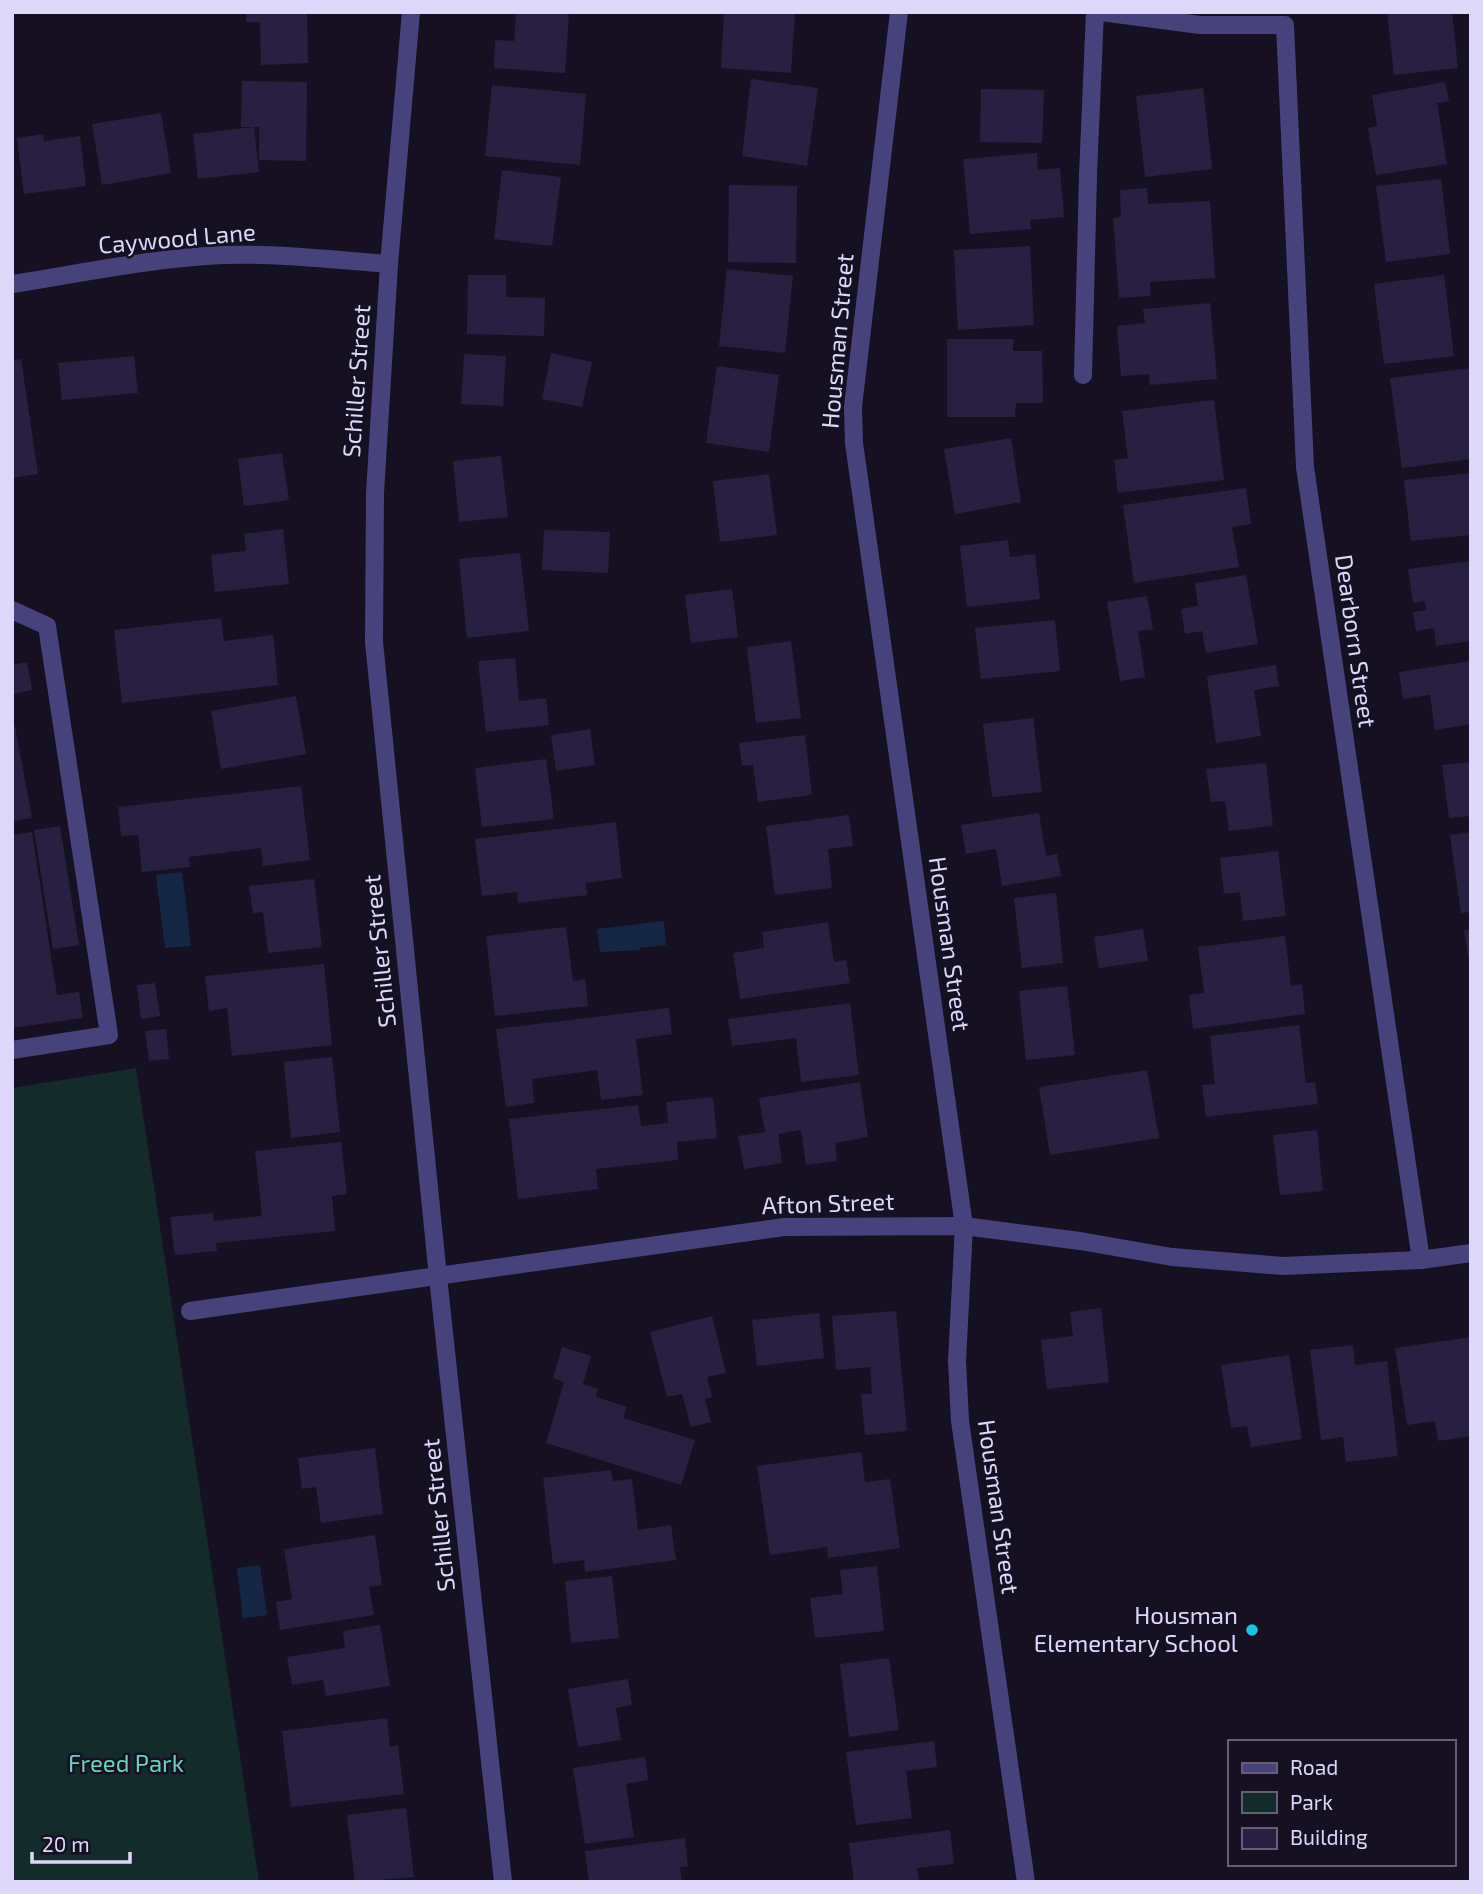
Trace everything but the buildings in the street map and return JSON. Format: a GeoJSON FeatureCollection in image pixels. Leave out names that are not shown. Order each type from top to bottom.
{"type":"FeatureCollection","features":[{"type":"Feature","properties":{"kind":"street","name":"Schiller Street"},"geometry":{"type":"LineString","coordinates":[[411,12],[389,264],[375,493],[374,642],[503,1882]]}},
{"type":"Feature","properties":{"kind":"street","name":"Housman Street"},"geometry":{"type":"LineString","coordinates":[[899,12],[853,407],[854,443],[964,1226],[957,1361],[960,1421],[1027,1882]]}},
{"type":"Feature","properties":{"kind":"street"},"geometry":{"type":"LineString","coordinates":[[1083,375],[1095,12]]}},
{"type":"Feature","properties":{"kind":"street","name":"Dearborn Street"},"geometry":{"type":"LineString","coordinates":[[1101,12],[1200,25],[1285,25],[1305,467],[1421,1260]]}},
{"type":"Feature","properties":{"kind":"street","name":"Caywood Lane"},"geometry":{"type":"LineString","coordinates":[[12,284],[166,260],[225,255],[389,264]]}},
{"type":"Feature","properties":{"kind":"street"},"geometry":{"type":"LineString","coordinates":[[12,610],[47,626],[109,1035],[12,1050]]}},
{"type":"Feature","properties":{"kind":"street","name":"Afton Street"},"geometry":{"type":"LineString","coordinates":[[190,1311],[784,1227],[964,1226],[1080,1241],[1172,1257],[1283,1266],[1421,1260],[1471,1253]]}},
{"type":"Feature","properties":{"kind":"green space","name":"Freed Park"},"geometry":{"type":"Polygon","coordinates":[[[136,1068],[259,1882],[12,1882],[12,1088],[136,1068]]]}},
{"type":"Feature","properties":{"kind":"water"},"geometry":{"type":"Polygon","coordinates":[[[182,872],[191,946],[165,948],[156,875],[182,872]]]}},
{"type":"Feature","properties":{"kind":"water"},"geometry":{"type":"Polygon","coordinates":[[[664,921],[666,945],[640,950],[600,952],[597,929],[664,921]]]}},
{"type":"Feature","properties":{"kind":"water"},"geometry":{"type":"Polygon","coordinates":[[[260,1565],[267,1615],[243,1618],[237,1568],[260,1565]]]}},
{"type":"Feature","properties":{"kind":"place","name":"Housman Elementary School"},"geometry":{"type":"Point","coordinates":[1252,1630]}}]}
